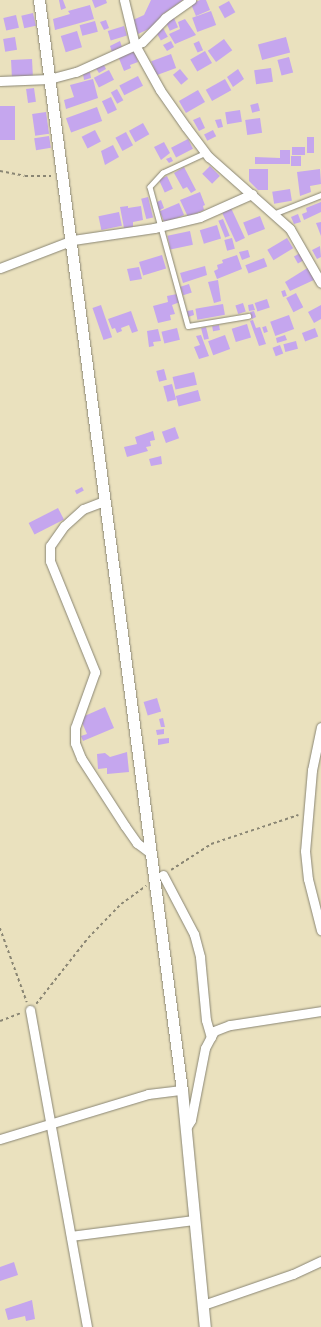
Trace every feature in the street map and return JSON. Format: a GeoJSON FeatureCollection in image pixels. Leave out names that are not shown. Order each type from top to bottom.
{"type":"FeatureCollection","features":[{"type":"Feature","properties":{"kind":"street"},"geometry":{"type":"LineString","coordinates":[[39,0],[72,240],[149,852],[158,878],[186,1128],[205,1327]]}},
{"type":"Feature","properties":{"kind":"street"},"geometry":{"type":"LineString","coordinates":[[124,0],[135,45],[160,90],[206,153],[290,229],[321,283]]}},
{"type":"Feature","properties":{"kind":"street"},"geometry":{"type":"LineString","coordinates":[[0,81],[49,80],[76,72],[135,45],[191,0]]}},
{"type":"Feature","properties":{"kind":"street"},"geometry":{"type":"LineString","coordinates":[[0,268],[72,240],[160,227],[200,216],[252,194]]}},
{"type":"Feature","properties":{"kind":"street"},"geometry":{"type":"LineString","coordinates":[[104,501],[83,509],[64,526],[50,546],[50,561],[95,672],[75,728],[75,743],[81,758],[125,826],[138,843],[149,852]]}},
{"type":"Feature","properties":{"kind":"street"},"geometry":{"type":"LineString","coordinates":[[321,727],[312,770],[305,851],[308,879],[321,930]]}},
{"type":"Feature","properties":{"kind":"street"},"geometry":{"type":"LineString","coordinates":[[158,878],[194,934],[200,957],[206,1020],[211,1037]]}},
{"type":"Feature","properties":{"kind":"street"},"geometry":{"type":"LineString","coordinates":[[30,1010],[52,1125],[87,1327]]}},
{"type":"Feature","properties":{"kind":"street"},"geometry":{"type":"LineString","coordinates":[[186,1128],[191,1120],[205,1048],[214,1031],[230,1025],[321,1011]]}},
{"type":"Feature","properties":{"kind":"street"},"geometry":{"type":"LineString","coordinates":[[0,1138],[52,1125],[148,1094],[182,1090]]}},
{"type":"Feature","properties":{"kind":"street"},"geometry":{"type":"LineString","coordinates":[[71,1236],[195,1220]]}},
{"type":"Feature","properties":{"kind":"street"},"geometry":{"type":"LineString","coordinates":[[203,1305],[293,1274],[321,1261]]}},
{"type":"Feature","properties":{"kind":"lane"},"geometry":{"type":"LineString","coordinates":[[206,153],[164,173],[150,186],[160,227],[188,326],[248,316]]}},
{"type":"Feature","properties":{"kind":"lane"},"geometry":{"type":"LineString","coordinates":[[273,214],[321,195]]}},
{"type":"Feature","properties":{"kind":"path"},"geometry":{"type":"LineString","coordinates":[[0,171],[25,176],[63,176]]}},
{"type":"Feature","properties":{"kind":"path"},"geometry":{"type":"LineString","coordinates":[[0,1020],[30,1010],[104,921],[121,904],[158,878],[211,844],[251,829],[308,812]]}},
{"type":"Feature","properties":{"kind":"path"},"geometry":{"type":"LineString","coordinates":[[0,928],[30,1010]]}},
{"type":"Feature","properties":{"kind":"building"},"geometry":{"type":"Polygon","coordinates":[[[59,0],[63,0],[66,8],[61,10],[59,0]]]}},
{"type":"Feature","properties":{"kind":"building"},"geometry":{"type":"Polygon","coordinates":[[[92,0],[106,0],[107,3],[95,8],[92,0]]]}},
{"type":"Feature","properties":{"kind":"building"},"geometry":{"type":"Polygon","coordinates":[[[151,0],[183,0],[163,14],[153,27],[138,34],[133,20],[144,15],[151,0]]]}},
{"type":"Feature","properties":{"kind":"building"},"geometry":{"type":"Polygon","coordinates":[[[200,0],[206,0],[210,10],[196,16],[191,4],[200,0]]]}},
{"type":"Feature","properties":{"kind":"building"},"geometry":{"type":"Polygon","coordinates":[[[229,1],[235,12],[225,18],[219,7],[229,1]]]}},
{"type":"Feature","properties":{"kind":"building"},"geometry":{"type":"Polygon","coordinates":[[[90,5],[94,19],[55,30],[53,19],[70,14],[68,11],[90,5]]]}},
{"type":"Feature","properties":{"kind":"building"},"geometry":{"type":"Polygon","coordinates":[[[211,11],[216,25],[197,32],[192,18],[211,11]]]}},
{"type":"Feature","properties":{"kind":"building"},"geometry":{"type":"Polygon","coordinates":[[[33,13],[36,26],[24,28],[21,16],[33,13]]]}},
{"type":"Feature","properties":{"kind":"building"},"geometry":{"type":"Polygon","coordinates":[[[16,15],[19,28],[6,31],[3,18],[16,15]]]}},
{"type":"Feature","properties":{"kind":"building"},"geometry":{"type":"Polygon","coordinates":[[[174,18],[178,27],[170,31],[166,22],[174,18]]]}},
{"type":"Feature","properties":{"kind":"building"},"geometry":{"type":"Polygon","coordinates":[[[185,19],[196,35],[175,44],[169,34],[180,29],[178,22],[185,19]]]}},
{"type":"Feature","properties":{"kind":"building"},"geometry":{"type":"Polygon","coordinates":[[[106,20],[109,28],[104,30],[100,22],[106,20]]]}},
{"type":"Feature","properties":{"kind":"building"},"geometry":{"type":"Polygon","coordinates":[[[95,21],[98,32],[82,36],[80,25],[95,21]]]}},
{"type":"Feature","properties":{"kind":"building"},"geometry":{"type":"Polygon","coordinates":[[[124,26],[127,36],[111,41],[108,31],[124,26]]]}},
{"type":"Feature","properties":{"kind":"building"},"geometry":{"type":"Polygon","coordinates":[[[163,28],[168,37],[161,41],[156,32],[163,28]]]}},
{"type":"Feature","properties":{"kind":"building"},"geometry":{"type":"Polygon","coordinates":[[[77,31],[82,47],[66,52],[61,36],[77,31]]]}},
{"type":"Feature","properties":{"kind":"building"},"geometry":{"type":"Polygon","coordinates":[[[15,37],[17,50],[5,52],[3,39],[15,37]]]}},
{"type":"Feature","properties":{"kind":"building"},"geometry":{"type":"Polygon","coordinates":[[[286,37],[290,52],[262,60],[258,45],[286,37]]]}},
{"type":"Feature","properties":{"kind":"building"},"geometry":{"type":"Polygon","coordinates":[[[224,39],[232,50],[216,62],[208,51],[224,39]]]}},
{"type":"Feature","properties":{"kind":"building"},"geometry":{"type":"Polygon","coordinates":[[[120,41],[122,47],[112,52],[110,46],[120,41]]]}},
{"type":"Feature","properties":{"kind":"building"},"geometry":{"type":"Polygon","coordinates":[[[171,41],[174,47],[167,51],[163,45],[171,41]]]}},
{"type":"Feature","properties":{"kind":"building"},"geometry":{"type":"Polygon","coordinates":[[[199,41],[203,50],[198,53],[194,43],[199,41]]]}},
{"type":"Feature","properties":{"kind":"building"},"geometry":{"type":"Polygon","coordinates":[[[134,50],[138,62],[130,65],[131,68],[124,71],[118,56],[134,50]]]}},
{"type":"Feature","properties":{"kind":"building"},"geometry":{"type":"Polygon","coordinates":[[[205,51],[212,63],[197,72],[190,60],[205,51]]]}},
{"type":"Feature","properties":{"kind":"building"},"geometry":{"type":"Polygon","coordinates":[[[171,54],[176,68],[156,75],[151,61],[171,54]]]}},
{"type":"Feature","properties":{"kind":"building"},"geometry":{"type":"Polygon","coordinates":[[[289,57],[293,72],[282,76],[277,60],[289,57]]]}},
{"type":"Feature","properties":{"kind":"building"},"geometry":{"type":"Polygon","coordinates":[[[32,59],[33,77],[12,78],[11,60],[32,59]]]}},
{"type":"Feature","properties":{"kind":"building"},"geometry":{"type":"Polygon","coordinates":[[[103,63],[106,69],[99,73],[95,67],[103,63]]]}},
{"type":"Feature","properties":{"kind":"building"},"geometry":{"type":"Polygon","coordinates":[[[271,68],[273,82],[256,84],[254,70],[271,68]]]}},
{"type":"Feature","properties":{"kind":"building"},"geometry":{"type":"Polygon","coordinates":[[[180,69],[188,79],[181,85],[173,75],[180,69]]]}},
{"type":"Feature","properties":{"kind":"building"},"geometry":{"type":"Polygon","coordinates":[[[238,69],[244,79],[233,87],[227,77],[238,69]]]}},
{"type":"Feature","properties":{"kind":"building"},"geometry":{"type":"Polygon","coordinates":[[[109,70],[114,80],[99,88],[94,78],[109,70]]]}},
{"type":"Feature","properties":{"kind":"building"},"geometry":{"type":"Polygon","coordinates":[[[90,72],[91,78],[84,80],[83,74],[90,72]]]}},
{"type":"Feature","properties":{"kind":"building"},"geometry":{"type":"Polygon","coordinates":[[[138,76],[143,86],[124,95],[119,86],[138,76]]]}},
{"type":"Feature","properties":{"kind":"building"},"geometry":{"type":"Polygon","coordinates":[[[93,79],[98,98],[66,109],[64,100],[74,97],[70,85],[93,79]]]}},
{"type":"Feature","properties":{"kind":"building"},"geometry":{"type":"Polygon","coordinates":[[[225,79],[231,90],[212,101],[206,90],[225,79]]]}},
{"type":"Feature","properties":{"kind":"building"},"geometry":{"type":"Polygon","coordinates":[[[34,88],[36,102],[28,103],[26,89],[34,88]]]}},
{"type":"Feature","properties":{"kind":"building"},"geometry":{"type":"Polygon","coordinates":[[[117,89],[123,100],[117,104],[111,92],[117,89]]]}},
{"type":"Feature","properties":{"kind":"building"},"geometry":{"type":"Polygon","coordinates":[[[198,90],[205,102],[186,113],[179,101],[198,90]]]}},
{"type":"Feature","properties":{"kind":"building"},"geometry":{"type":"Polygon","coordinates":[[[111,97],[117,110],[108,114],[102,101],[111,97]]]}},
{"type":"Feature","properties":{"kind":"building"},"geometry":{"type":"Polygon","coordinates":[[[258,103],[260,111],[252,113],[250,105],[258,103]]]}},
{"type":"Feature","properties":{"kind":"building"},"geometry":{"type":"Polygon","coordinates":[[[0,106],[15,106],[15,140],[0,140],[0,106]]]}},
{"type":"Feature","properties":{"kind":"building"},"geometry":{"type":"Polygon","coordinates":[[[97,107],[102,121],[71,132],[66,118],[97,107]]]}},
{"type":"Feature","properties":{"kind":"building"},"geometry":{"type":"Polygon","coordinates":[[[240,110],[242,122],[227,124],[225,112],[240,110]]]}},
{"type":"Feature","properties":{"kind":"building"},"geometry":{"type":"Polygon","coordinates":[[[46,112],[49,134],[35,136],[32,114],[46,112]]]}},
{"type":"Feature","properties":{"kind":"building"},"geometry":{"type":"Polygon","coordinates":[[[200,117],[205,128],[199,131],[193,120],[200,117]]]}},
{"type":"Feature","properties":{"kind":"building"},"geometry":{"type":"Polygon","coordinates":[[[260,118],[262,133],[247,135],[245,120],[260,118]]]}},
{"type":"Feature","properties":{"kind":"building"},"geometry":{"type":"Polygon","coordinates":[[[221,119],[223,127],[218,128],[215,120],[221,119]]]}},
{"type":"Feature","properties":{"kind":"building"},"geometry":{"type":"Polygon","coordinates":[[[143,123],[149,134],[135,142],[129,131],[143,123]]]}},
{"type":"Feature","properties":{"kind":"building"},"geometry":{"type":"Polygon","coordinates":[[[95,130],[101,142],[88,148],[82,137],[95,130]]]}},
{"type":"Feature","properties":{"kind":"building"},"geometry":{"type":"Polygon","coordinates":[[[213,130],[216,136],[207,141],[204,135],[213,130]]]}},
{"type":"Feature","properties":{"kind":"building"},"geometry":{"type":"Polygon","coordinates":[[[126,132],[133,145],[122,151],[115,138],[126,132]]]}},
{"type":"Feature","properties":{"kind":"building"},"geometry":{"type":"Polygon","coordinates":[[[49,136],[51,148],[36,150],[34,138],[49,136]]]}},
{"type":"Feature","properties":{"kind":"building"},"geometry":{"type":"Polygon","coordinates":[[[307,137],[314,137],[314,153],[307,153],[307,137]]]}},
{"type":"Feature","properties":{"kind":"building"},"geometry":{"type":"Polygon","coordinates":[[[188,139],[193,149],[176,157],[171,148],[188,139]]]}},
{"type":"Feature","properties":{"kind":"building"},"geometry":{"type":"Polygon","coordinates":[[[164,142],[170,153],[161,160],[154,147],[164,142]]]}},
{"type":"Feature","properties":{"kind":"building"},"geometry":{"type":"Polygon","coordinates":[[[113,145],[119,157],[105,165],[101,151],[113,145]]]}},
{"type":"Feature","properties":{"kind":"building"},"geometry":{"type":"Polygon","coordinates":[[[292,147],[305,147],[305,155],[292,155],[292,147]]]}},
{"type":"Feature","properties":{"kind":"building"},"geometry":{"type":"Polygon","coordinates":[[[280,150],[290,150],[290,164],[255,164],[255,157],[280,158],[280,150]]]}},
{"type":"Feature","properties":{"kind":"building"},"geometry":{"type":"Polygon","coordinates":[[[291,156],[301,156],[301,166],[291,166],[291,156]]]}},
{"type":"Feature","properties":{"kind":"building"},"geometry":{"type":"Polygon","coordinates":[[[171,157],[173,161],[169,163],[166,159],[171,157]]]}},
{"type":"Feature","properties":{"kind":"building"},"geometry":{"type":"Polygon","coordinates":[[[210,166],[220,176],[212,184],[202,174],[210,166]]]}},
{"type":"Feature","properties":{"kind":"building"},"geometry":{"type":"Polygon","coordinates":[[[184,167],[196,190],[191,193],[187,187],[183,189],[174,173],[184,167]]]}},
{"type":"Feature","properties":{"kind":"building"},"geometry":{"type":"Polygon","coordinates":[[[249,169],[268,169],[268,190],[258,190],[249,181],[249,169]]]}},
{"type":"Feature","properties":{"kind":"building"},"geometry":{"type":"Polygon","coordinates":[[[320,169],[321,184],[310,186],[311,192],[300,196],[297,172],[320,169]]]}},
{"type":"Feature","properties":{"kind":"building"},"geometry":{"type":"Polygon","coordinates":[[[167,176],[173,189],[165,192],[159,180],[167,176]]]}},
{"type":"Feature","properties":{"kind":"building"},"geometry":{"type":"Polygon","coordinates":[[[290,189],[292,201],[274,204],[272,192],[290,189]]]}},
{"type":"Feature","properties":{"kind":"building"},"geometry":{"type":"Polygon","coordinates":[[[200,192],[205,205],[203,206],[204,210],[188,217],[180,200],[200,192]]]}},
{"type":"Feature","properties":{"kind":"building"},"geometry":{"type":"Polygon","coordinates":[[[148,197],[153,217],[146,219],[141,199],[148,197]]]}},
{"type":"Feature","properties":{"kind":"building"},"geometry":{"type":"Polygon","coordinates":[[[161,200],[164,208],[158,211],[155,203],[161,200]]]}},
{"type":"Feature","properties":{"kind":"building"},"geometry":{"type":"Polygon","coordinates":[[[321,202],[321,212],[304,220],[302,214],[307,212],[306,208],[321,202]]]}},
{"type":"Feature","properties":{"kind":"building"},"geometry":{"type":"Polygon","coordinates":[[[179,203],[184,215],[165,223],[160,211],[179,203]]]}},
{"type":"Feature","properties":{"kind":"building"},"geometry":{"type":"Polygon","coordinates":[[[128,206],[128,208],[141,206],[143,220],[133,222],[133,227],[124,228],[120,207],[128,206]]]}},
{"type":"Feature","properties":{"kind":"building"},"geometry":{"type":"Polygon","coordinates":[[[231,208],[245,238],[236,242],[222,212],[231,208]]]}},
{"type":"Feature","properties":{"kind":"building"},"geometry":{"type":"Polygon","coordinates":[[[119,212],[122,226],[101,230],[98,216],[119,212]]]}},
{"type":"Feature","properties":{"kind":"building"},"geometry":{"type":"Polygon","coordinates":[[[298,214],[301,222],[294,224],[291,217],[298,214]]]}},
{"type":"Feature","properties":{"kind":"building"},"geometry":{"type":"Polygon","coordinates":[[[260,216],[265,229],[248,236],[243,222],[260,216]]]}},
{"type":"Feature","properties":{"kind":"building"},"geometry":{"type":"Polygon","coordinates":[[[223,219],[230,236],[225,238],[218,221],[223,219]]]}},
{"type":"Feature","properties":{"kind":"building"},"geometry":{"type":"Polygon","coordinates":[[[321,222],[321,236],[316,223],[321,222]]]}},
{"type":"Feature","properties":{"kind":"building"},"geometry":{"type":"Polygon","coordinates":[[[217,225],[221,238],[204,244],[200,230],[217,225]]]}},
{"type":"Feature","properties":{"kind":"building"},"geometry":{"type":"Polygon","coordinates":[[[190,231],[193,245],[170,249],[168,236],[190,231]]]}},
{"type":"Feature","properties":{"kind":"building"},"geometry":{"type":"Polygon","coordinates":[[[232,238],[235,249],[227,251],[224,240],[232,238]]]}},
{"type":"Feature","properties":{"kind":"building"},"geometry":{"type":"Polygon","coordinates":[[[287,238],[293,248],[273,260],[267,250],[287,238]]]}},
{"type":"Feature","properties":{"kind":"building"},"geometry":{"type":"Polygon","coordinates":[[[320,246],[321,257],[317,259],[312,250],[320,246]]]}},
{"type":"Feature","properties":{"kind":"building"},"geometry":{"type":"Polygon","coordinates":[[[248,250],[250,257],[242,260],[239,252],[248,250]]]}},
{"type":"Feature","properties":{"kind":"building"},"geometry":{"type":"Polygon","coordinates":[[[300,253],[304,260],[298,263],[294,256],[300,253]]]}},
{"type":"Feature","properties":{"kind":"building"},"geometry":{"type":"Polygon","coordinates":[[[162,255],[166,268],[143,275],[139,262],[162,255]]]}},
{"type":"Feature","properties":{"kind":"building"},"geometry":{"type":"Polygon","coordinates":[[[237,255],[242,269],[217,279],[214,271],[218,269],[217,265],[223,263],[222,260],[237,255]]]}},
{"type":"Feature","properties":{"kind":"building"},"geometry":{"type":"Polygon","coordinates":[[[264,258],[267,266],[249,274],[245,265],[264,258]]]}},
{"type":"Feature","properties":{"kind":"building"},"geometry":{"type":"Polygon","coordinates":[[[205,266],[207,275],[183,283],[180,273],[205,266]]]}},
{"type":"Feature","properties":{"kind":"building"},"geometry":{"type":"Polygon","coordinates":[[[139,267],[142,279],[130,281],[127,269],[139,267]]]}},
{"type":"Feature","properties":{"kind":"building"},"geometry":{"type":"Polygon","coordinates":[[[309,267],[316,279],[290,291],[285,282],[309,267]]]}},
{"type":"Feature","properties":{"kind":"building"},"geometry":{"type":"Polygon","coordinates":[[[218,280],[221,301],[214,303],[208,282],[218,280]]]}},
{"type":"Feature","properties":{"kind":"building"},"geometry":{"type":"Polygon","coordinates":[[[189,284],[192,293],[183,295],[180,287],[189,284]]]}},
{"type":"Feature","properties":{"kind":"building"},"geometry":{"type":"Polygon","coordinates":[[[285,290],[287,296],[283,297],[281,291],[285,290]]]}},
{"type":"Feature","properties":{"kind":"building"},"geometry":{"type":"Polygon","coordinates":[[[296,293],[303,307],[293,312],[286,298],[296,293]]]}},
{"type":"Feature","properties":{"kind":"building"},"geometry":{"type":"Polygon","coordinates":[[[177,294],[180,302],[172,305],[175,314],[170,315],[171,320],[158,323],[153,306],[168,302],[167,296],[177,294]]]}},
{"type":"Feature","properties":{"kind":"building"},"geometry":{"type":"Polygon","coordinates":[[[267,299],[270,308],[257,312],[255,303],[267,299]]]}},
{"type":"Feature","properties":{"kind":"building"},"geometry":{"type":"Polygon","coordinates":[[[243,303],[246,312],[238,314],[235,305],[243,303]]]}},
{"type":"Feature","properties":{"kind":"building"},"geometry":{"type":"Polygon","coordinates":[[[223,304],[225,315],[197,320],[195,309],[223,304]]]}},
{"type":"Feature","properties":{"kind":"building"},"geometry":{"type":"Polygon","coordinates":[[[253,304],[255,310],[249,311],[248,305],[253,304]]]}},
{"type":"Feature","properties":{"kind":"building"},"geometry":{"type":"Polygon","coordinates":[[[101,305],[112,337],[104,340],[92,308],[101,305]]]}},
{"type":"Feature","properties":{"kind":"building"},"geometry":{"type":"Polygon","coordinates":[[[321,305],[321,319],[314,323],[308,312],[321,305]]]}},
{"type":"Feature","properties":{"kind":"building"},"geometry":{"type":"Polygon","coordinates":[[[193,310],[194,315],[188,317],[187,311],[193,310]]]}},
{"type":"Feature","properties":{"kind":"building"},"geometry":{"type":"Polygon","coordinates":[[[131,311],[138,331],[132,333],[129,325],[121,328],[122,331],[117,333],[115,328],[112,329],[108,319],[131,311]]]}},
{"type":"Feature","properties":{"kind":"building"},"geometry":{"type":"Polygon","coordinates":[[[254,311],[256,317],[252,319],[250,312],[254,311]]]}},
{"type":"Feature","properties":{"kind":"building"},"geometry":{"type":"Polygon","coordinates":[[[289,315],[294,329],[275,336],[270,322],[289,315]]]}},
{"type":"Feature","properties":{"kind":"building"},"geometry":{"type":"Polygon","coordinates":[[[253,320],[256,328],[260,327],[266,344],[259,346],[250,321],[253,320]]]}},
{"type":"Feature","properties":{"kind":"building"},"geometry":{"type":"Polygon","coordinates":[[[247,324],[251,337],[236,342],[232,329],[247,324]]]}},
{"type":"Feature","properties":{"kind":"building"},"geometry":{"type":"Polygon","coordinates":[[[219,325],[220,330],[213,331],[212,326],[219,325]]]}},
{"type":"Feature","properties":{"kind":"building"},"geometry":{"type":"Polygon","coordinates":[[[266,326],[268,332],[264,333],[262,327],[266,326]]]}},
{"type":"Feature","properties":{"kind":"building"},"geometry":{"type":"Polygon","coordinates":[[[206,327],[209,339],[204,340],[201,328],[206,327]]]}},
{"type":"Feature","properties":{"kind":"building"},"geometry":{"type":"Polygon","coordinates":[[[177,328],[180,340],[164,344],[161,332],[177,328]]]}},
{"type":"Feature","properties":{"kind":"building"},"geometry":{"type":"Polygon","coordinates":[[[315,328],[318,336],[305,341],[302,333],[315,328]]]}},
{"type":"Feature","properties":{"kind":"building"},"geometry":{"type":"Polygon","coordinates":[[[158,329],[161,341],[153,342],[154,346],[149,347],[147,331],[158,329]]]}},
{"type":"Feature","properties":{"kind":"building"},"geometry":{"type":"Polygon","coordinates":[[[201,335],[209,356],[199,359],[194,347],[200,345],[196,336],[201,335]]]}},
{"type":"Feature","properties":{"kind":"building"},"geometry":{"type":"Polygon","coordinates":[[[225,335],[230,349],[213,355],[208,341],[225,335]]]}},
{"type":"Feature","properties":{"kind":"building"},"geometry":{"type":"Polygon","coordinates":[[[285,335],[287,340],[277,343],[276,338],[285,335]]]}},
{"type":"Feature","properties":{"kind":"building"},"geometry":{"type":"Polygon","coordinates":[[[296,341],[298,349],[285,352],[283,344],[296,341]]]}},
{"type":"Feature","properties":{"kind":"building"},"geometry":{"type":"Polygon","coordinates":[[[280,345],[283,353],[276,356],[273,348],[280,345]]]}},
{"type":"Feature","properties":{"kind":"building"},"geometry":{"type":"Polygon","coordinates":[[[164,369],[167,380],[159,382],[156,371],[164,369]]]}},
{"type":"Feature","properties":{"kind":"building"},"geometry":{"type":"Polygon","coordinates":[[[194,372],[197,385],[175,390],[173,377],[194,372]]]}},
{"type":"Feature","properties":{"kind":"building"},"geometry":{"type":"Polygon","coordinates":[[[172,384],[176,399],[167,402],[163,386],[172,384]]]}},
{"type":"Feature","properties":{"kind":"building"},"geometry":{"type":"Polygon","coordinates":[[[198,390],[201,401],[179,407],[176,396],[198,390]]]}},
{"type":"Feature","properties":{"kind":"building"},"geometry":{"type":"Polygon","coordinates":[[[175,427],[179,438],[166,443],[162,432],[175,427]]]}},
{"type":"Feature","properties":{"kind":"building"},"geometry":{"type":"Polygon","coordinates":[[[153,431],[155,440],[150,441],[151,446],[146,447],[148,451],[127,457],[124,447],[137,444],[135,437],[153,431]]]}},
{"type":"Feature","properties":{"kind":"building"},"geometry":{"type":"Polygon","coordinates":[[[161,456],[162,464],[151,466],[149,459],[161,456]]]}},
{"type":"Feature","properties":{"kind":"building"},"geometry":{"type":"Polygon","coordinates":[[[82,487],[84,491],[77,494],[75,491],[82,487]]]}},
{"type":"Feature","properties":{"kind":"building"},"geometry":{"type":"Polygon","coordinates":[[[58,508],[64,520],[34,535],[29,523],[58,508]]]}},
{"type":"Feature","properties":{"kind":"building"},"geometry":{"type":"Polygon","coordinates":[[[157,698],[161,711],[148,715],[144,702],[157,698]]]}},
{"type":"Feature","properties":{"kind":"building"},"geometry":{"type":"Polygon","coordinates":[[[105,707],[114,728],[83,741],[81,736],[87,734],[80,718],[105,707]]]}},
{"type":"Feature","properties":{"kind":"building"},"geometry":{"type":"Polygon","coordinates":[[[163,718],[165,727],[161,727],[159,719],[163,718]]]}},
{"type":"Feature","properties":{"kind":"building"},"geometry":{"type":"Polygon","coordinates":[[[164,729],[164,734],[157,735],[156,730],[164,729]]]}},
{"type":"Feature","properties":{"kind":"building"},"geometry":{"type":"Polygon","coordinates":[[[169,738],[169,743],[158,745],[158,739],[169,738]]]}},
{"type":"Feature","properties":{"kind":"building"},"geometry":{"type":"Polygon","coordinates":[[[127,752],[129,772],[107,774],[107,768],[98,769],[97,754],[105,753],[110,757],[127,752]]]}},
{"type":"Feature","properties":{"kind":"building"},"geometry":{"type":"Polygon","coordinates":[[[14,1262],[18,1275],[0,1281],[0,1267],[14,1262]]]}},
{"type":"Feature","properties":{"kind":"building"},"geometry":{"type":"Polygon","coordinates":[[[32,1300],[35,1319],[26,1321],[25,1316],[8,1320],[5,1309],[32,1300]]]}}]}
